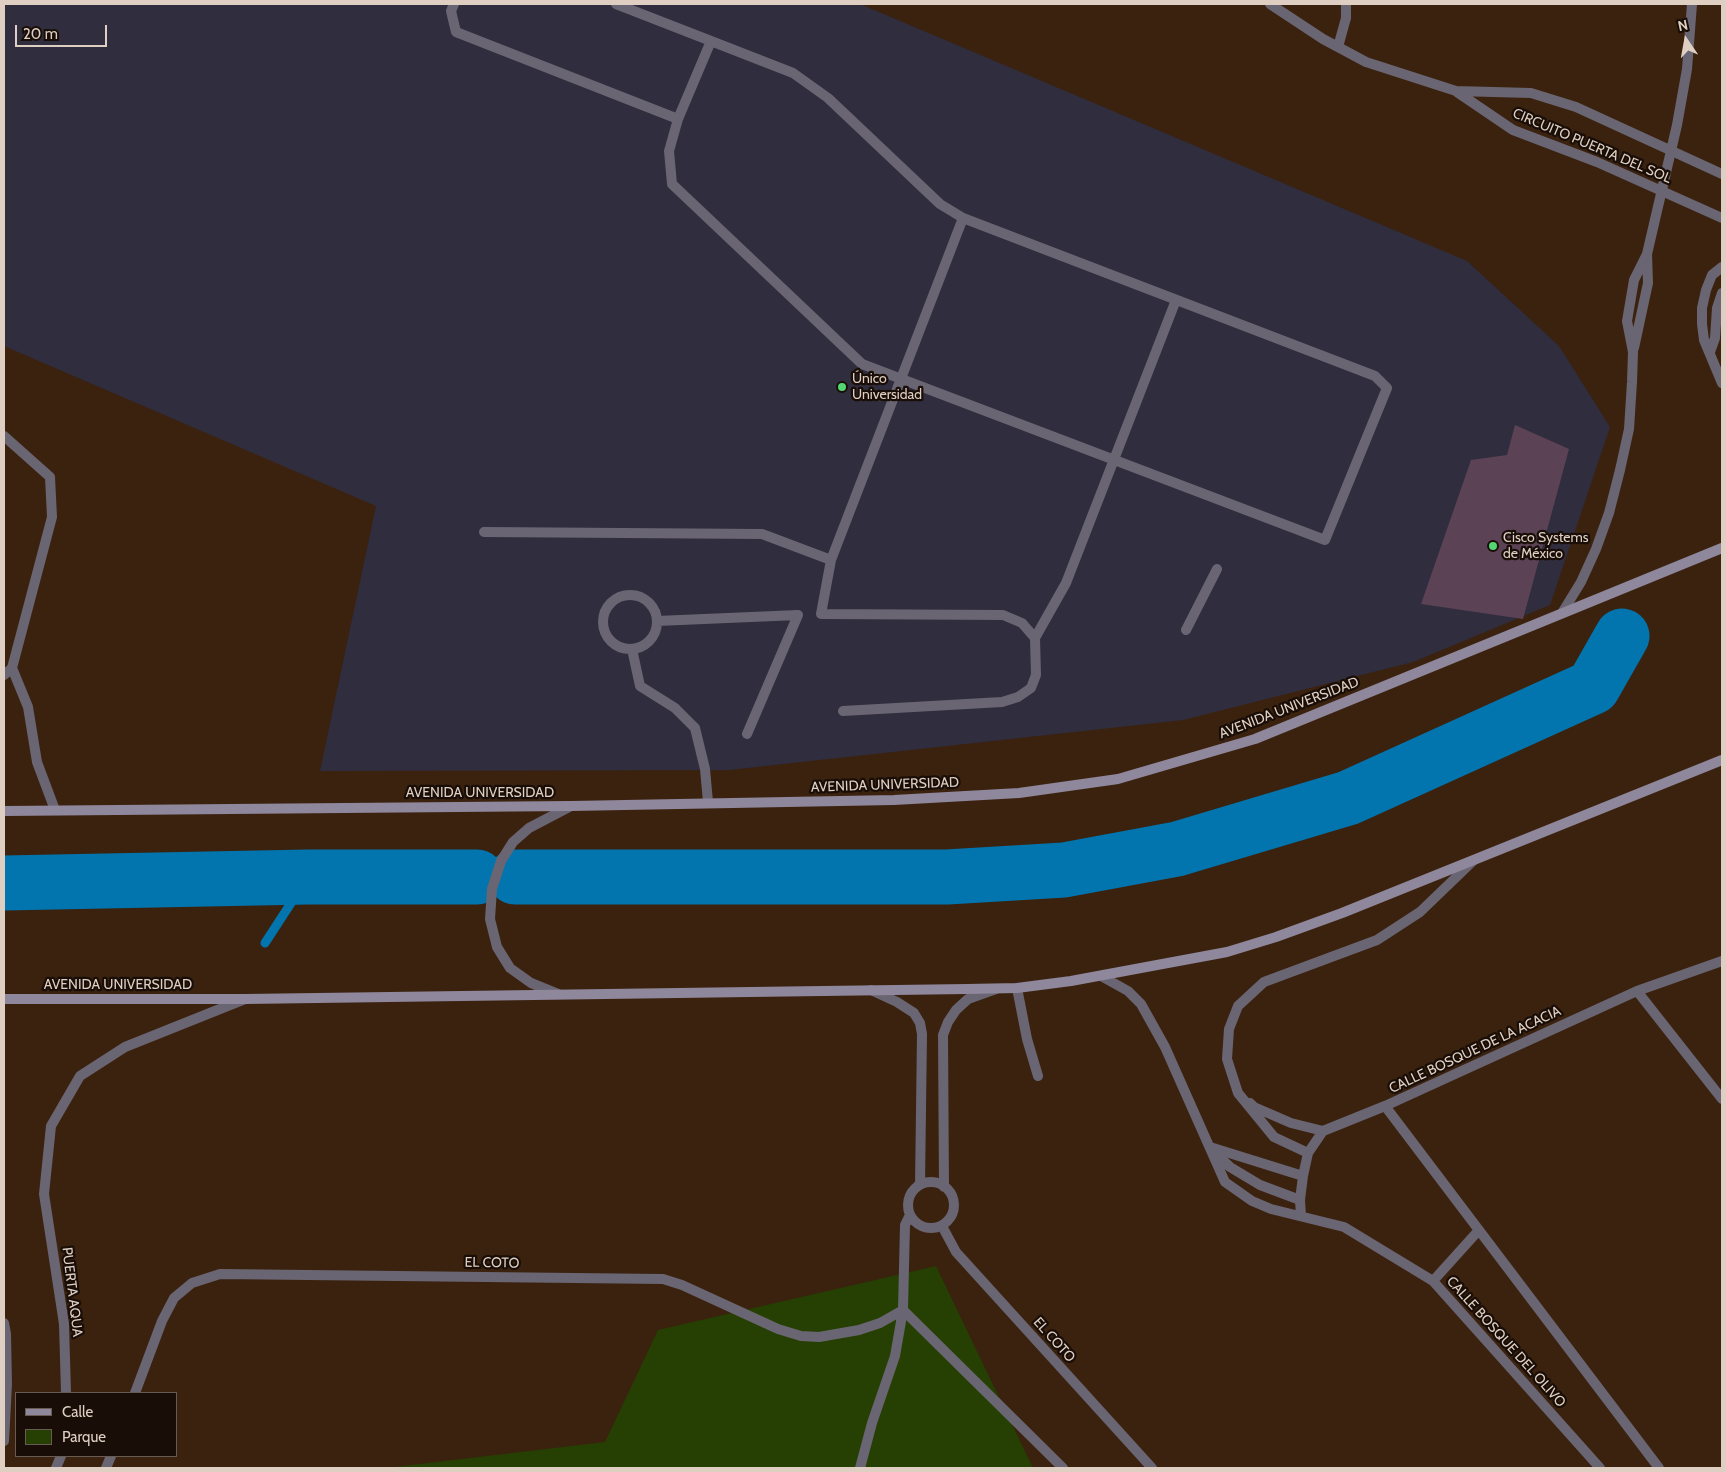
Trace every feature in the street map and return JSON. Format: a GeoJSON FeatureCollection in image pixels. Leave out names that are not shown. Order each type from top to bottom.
{"type":"FeatureCollection","features":[{"type":"Feature","properties":{"kind":"main road","name":"AVENIDA UNIVERSIDAD"},"geometry":{"type":"LineString","coordinates":[[4,810],[571,806],[894,800],[1019,793],[1118,778],[1255,738],[1722,548]]}},
{"type":"Feature","properties":{"kind":"main road","name":"AVENIDA UNIVERSIDAD"},"geometry":{"type":"LineString","coordinates":[[4,999],[245,999],[1016,988],[1101,976],[1227,952],[1276,938],[1722,760]]}},
{"type":"Feature","properties":{"kind":"street"},"geometry":{"type":"LineString","coordinates":[[454,4],[452,11],[456,32],[678,119]]}},
{"type":"Feature","properties":{"kind":"street"},"geometry":{"type":"LineString","coordinates":[[616,4],[711,41],[793,73],[828,98],[940,204],[963,218],[1374,376],[1387,388],[1325,540],[862,364],[672,184],[670,151],[678,119],[711,41]]}},
{"type":"Feature","properties":{"kind":"street","name":"CIRCUITO PUERTA DEL SOL"},"geometry":{"type":"LineString","coordinates":[[1270,4],[1323,39],[1366,62],[1456,91],[1531,93],[1576,106],[1722,174]]}},
{"type":"Feature","properties":{"kind":"street"},"geometry":{"type":"LineString","coordinates":[[1338,47],[1346,18],[1346,4]]}},
{"type":"Feature","properties":{"kind":"street"},"geometry":{"type":"LineString","coordinates":[[1562,613],[1581,582],[1596,549],[1611,505],[1629,429],[1633,352],[1627,321],[1634,280],[1647,254],[1671,150],[1687,69],[1692,4]]}},
{"type":"Feature","properties":{"kind":"street","name":"CIRCUITO PUERTA DEL SOL"},"geometry":{"type":"LineString","coordinates":[[1456,91],[1513,130],[1572,152],[1722,218]]}},
{"type":"Feature","properties":{"kind":"street"},"geometry":{"type":"LineString","coordinates":[[963,218],[831,560],[821,614],[1003,615],[1022,623],[1036,638]]}},
{"type":"Feature","properties":{"kind":"street"},"geometry":{"type":"LineString","coordinates":[[1722,267],[1712,275],[1702,308],[1704,340],[1722,384]]}},
{"type":"Feature","properties":{"kind":"street"},"geometry":{"type":"LineString","coordinates":[[1710,352],[1715,338],[1717,308],[1722,293]]}},
{"type":"Feature","properties":{"kind":"street"},"geometry":{"type":"LineString","coordinates":[[843,711],[1002,702],[1018,697],[1031,688],[1036,675],[1036,638],[1066,583],[1176,300]]}},
{"type":"Feature","properties":{"kind":"street"},"geometry":{"type":"LineString","coordinates":[[4,436],[50,477],[52,518],[12,668],[4,675]]}},
{"type":"Feature","properties":{"kind":"street"},"geometry":{"type":"LineString","coordinates":[[484,532],[762,534],[831,560]]}},
{"type":"Feature","properties":{"kind":"street"},"geometry":{"type":"LineString","coordinates":[[1186,630],[1217,569]]}},
{"type":"Feature","properties":{"kind":"street"},"geometry":{"type":"LineString","coordinates":[[628,596],[639,597],[648,602],[655,610],[658,621],[656,631],[651,640],[642,647],[632,649],[621,648],[612,643],[606,634],[603,624],[604,614],[610,605],[618,598],[628,596]]}},
{"type":"Feature","properties":{"kind":"street"},"geometry":{"type":"LineString","coordinates":[[658,621],[798,615],[747,734]]}},
{"type":"Feature","properties":{"kind":"street"},"geometry":{"type":"LineString","coordinates":[[632,649],[640,686],[675,708],[695,728],[705,768],[708,802]]}},
{"type":"Feature","properties":{"kind":"street"},"geometry":{"type":"LineString","coordinates":[[12,668],[28,707],[37,762],[55,810]]}},
{"type":"Feature","properties":{"kind":"street"},"geometry":{"type":"LineString","coordinates":[[558,994],[531,983],[510,968],[496,947],[490,919],[492,889],[501,861],[513,842],[529,828],[571,806]]}},
{"type":"Feature","properties":{"kind":"street"},"geometry":{"type":"LineString","coordinates":[[1308,1153],[1274,1137],[1238,1093],[1227,1059],[1229,1029],[1238,1006],[1264,982],[1377,940],[1420,912],[1474,860]]}},
{"type":"Feature","properties":{"kind":"street","name":"CALLE BOSQUE DE LA ACACIA"},"geometry":{"type":"LineString","coordinates":[[1322,1131],[1385,1106],[1637,991],[1722,961]]}},
{"type":"Feature","properties":{"kind":"street","name":"CALLE BOSQUE DEL OLIVO"},"geometry":{"type":"LineString","coordinates":[[1101,976],[1128,991],[1141,1004],[1165,1048],[1225,1182],[1252,1201],[1263,1206],[1344,1227],[1433,1281],[1600,1468]]}},
{"type":"Feature","properties":{"kind":"street"},"geometry":{"type":"LineString","coordinates":[[944,1186],[943,1035],[948,1022],[956,1010],[968,999],[1000,988]]}},
{"type":"Feature","properties":{"kind":"street"},"geometry":{"type":"LineString","coordinates":[[1016,988],[1038,1076]]}},
{"type":"Feature","properties":{"kind":"street"},"geometry":{"type":"LineString","coordinates":[[870,990],[897,1002],[914,1013],[920,1023],[922,1034],[920,1185]]}},
{"type":"Feature","properties":{"kind":"street"},"geometry":{"type":"LineString","coordinates":[[1637,991],[1722,1099]]}},
{"type":"Feature","properties":{"kind":"street","name":"PUERTA AQUA"},"geometry":{"type":"LineString","coordinates":[[66,1392],[64,1324],[44,1194],[51,1126],[80,1076],[125,1047],[245,999]]}},
{"type":"Feature","properties":{"kind":"street"},"geometry":{"type":"LineString","coordinates":[[1238,1093],[1254,1107],[1286,1122],[1322,1131],[1308,1153],[1300,1200],[1301,1216]]}},
{"type":"Feature","properties":{"kind":"street"},"geometry":{"type":"LineString","coordinates":[[1385,1106],[1659,1468]]}},
{"type":"Feature","properties":{"kind":"street"},"geometry":{"type":"LineString","coordinates":[[1208,1147],[1303,1176]]}},
{"type":"Feature","properties":{"kind":"street","name":"CALLE BOSQUE DEL OLIVO"},"geometry":{"type":"LineString","coordinates":[[1208,1147],[1230,1167],[1252,1181],[1300,1200]]}},
{"type":"Feature","properties":{"kind":"street"},"geometry":{"type":"LineString","coordinates":[[928,1183],[937,1183],[944,1186],[952,1195],[955,1207],[951,1218],[942,1226],[930,1229],[918,1225],[910,1215],[908,1204],[912,1193],[920,1185],[928,1183]]}},
{"type":"Feature","properties":{"kind":"street"},"geometry":{"type":"LineString","coordinates":[[860,1468],[872,1423],[895,1356],[903,1310],[905,1225],[910,1215]]}},
{"type":"Feature","properties":{"kind":"street","name":"EL COTO"},"geometry":{"type":"LineString","coordinates":[[942,1226],[956,1252],[1152,1468]]}},
{"type":"Feature","properties":{"kind":"street"},"geometry":{"type":"LineString","coordinates":[[1433,1281],[1479,1230]]}},
{"type":"Feature","properties":{"kind":"street","name":"EL COTO"},"geometry":{"type":"LineString","coordinates":[[135,1392],[162,1321],[174,1298],[192,1284],[220,1274],[663,1279],[682,1285],[778,1329],[801,1336],[819,1337],[859,1330],[880,1323],[903,1310]]}},
{"type":"Feature","properties":{"kind":"street"},"geometry":{"type":"LineString","coordinates":[[903,1310],[1063,1468]]}},
{"type":"Feature","properties":{"kind":"street"},"geometry":{"type":"LineString","coordinates":[[4,1323],[7,1384],[4,1441]]}},
{"type":"Feature","properties":{"kind":"shaded area","name":"Único Universidad"},"geometry":{"type":"Polygon","coordinates":[[[4,4],[860,4],[1467,261],[1559,346],[1610,427],[1550,605],[1413,662],[1183,720],[729,770],[320,771],[376,506],[4,346],[4,4]]]}},
{"type":"Feature","properties":{"kind":"green space"},"geometry":{"type":"Polygon","coordinates":[[[936,1266],[1033,1468],[386,1468],[605,1442],[658,1330],[936,1266]]]}},
{"type":"Feature","properties":{"kind":"building"},"geometry":{"type":"Polygon","coordinates":[[[1515,425],[1569,449],[1523,619],[1421,604],[1471,460],[1507,455],[1515,425]]]}},
{"type":"Feature","properties":{"kind":"waterway"},"geometry":{"type":"LineString","coordinates":[[515,877],[947,877],[1064,870],[1177,849],[1348,798],[1593,687],[1622,636]]}},
{"type":"Feature","properties":{"kind":"waterway"},"geometry":{"type":"LineString","coordinates":[[265,943],[308,877]]}},
{"type":"Feature","properties":{"kind":"waterway"},"geometry":{"type":"LineString","coordinates":[[4,883],[308,877],[477,877]]}},
{"type":"Feature","properties":{"kind":"place","name":"Único Universidad"},"geometry":{"type":"Point","coordinates":[842,387]}},
{"type":"Feature","properties":{"kind":"place","name":"Cisco Systems de México"},"geometry":{"type":"Point","coordinates":[1493,546]}}]}
